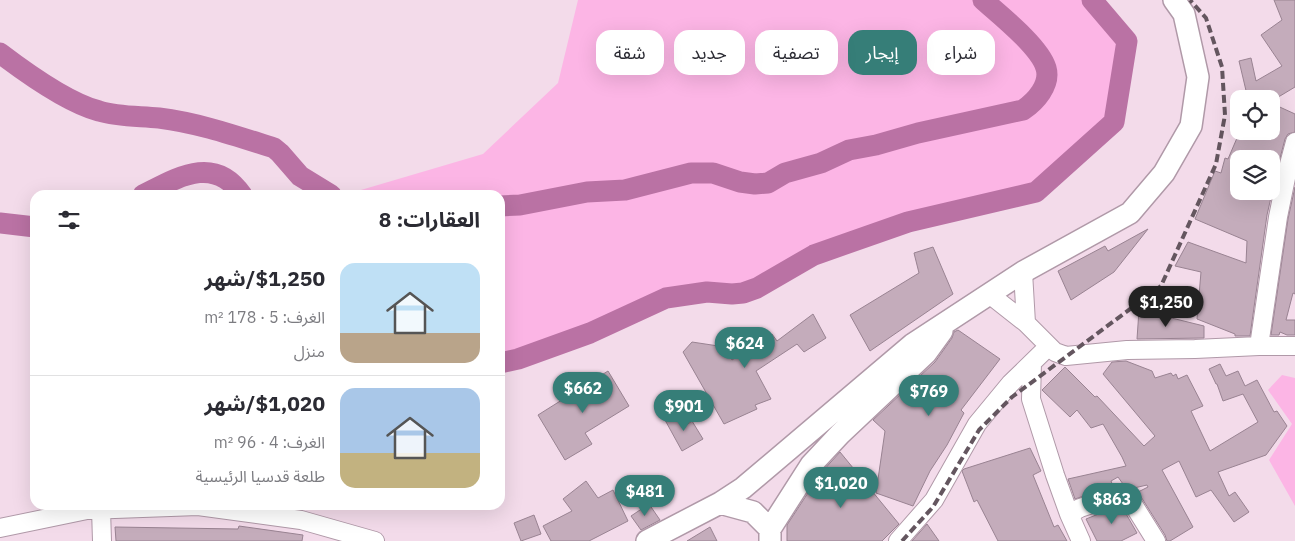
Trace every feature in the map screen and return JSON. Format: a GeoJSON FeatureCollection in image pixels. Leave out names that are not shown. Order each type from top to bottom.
{"type":"FeatureCollection","features":[{"type":"Feature","properties":{"kind":"main road"},"geometry":{"type":"LineString","coordinates":[[647,541],[720,503],[743,488],[913,344],[1023,272],[1130,213],[1164,173],[1191,126],[1198,77],[1184,14],[1174,0]]}},
{"type":"Feature","properties":{"kind":"main road"},"geometry":{"type":"LineString","coordinates":[[720,503],[753,512],[770,535],[811,465],[840,434],[926,353],[949,320]]}},
{"type":"Feature","properties":{"kind":"main road"},"geometry":{"type":"LineString","coordinates":[[763,470],[799,484]]}},
{"type":"Feature","properties":{"kind":"street"},"geometry":{"type":"LineString","coordinates":[[1259,346],[1278,217],[1295,142]]}},
{"type":"Feature","properties":{"kind":"street"},"geometry":{"type":"LineString","coordinates":[[1023,272],[1026,323]]}},
{"type":"Feature","properties":{"kind":"street"},"geometry":{"type":"LineString","coordinates":[[989,294],[1026,323],[1055,352],[1066,356],[1127,350],[1295,346]]}},
{"type":"Feature","properties":{"kind":"street"},"geometry":{"type":"LineString","coordinates":[[898,541],[934,500],[977,424],[1010,384],[1049,346]]}},
{"type":"Feature","properties":{"kind":"street"},"geometry":{"type":"LineString","coordinates":[[1032,363],[1031,398],[1043,440],[1069,514],[1082,541]]}},
{"type":"Feature","properties":{"kind":"street"},"geometry":{"type":"LineString","coordinates":[[1069,514],[1080,508],[1122,494],[1128,496],[1156,541]]}},
{"type":"Feature","properties":{"kind":"street"},"geometry":{"type":"LineString","coordinates":[[0,528],[87,510]]}},
{"type":"Feature","properties":{"kind":"street"},"geometry":{"type":"LineString","coordinates":[[101,510],[102,541]]}},
{"type":"Feature","properties":{"kind":"street"},"geometry":{"type":"LineString","coordinates":[[227,510],[301,520],[375,541]]}},
{"type":"Feature","properties":{"kind":"shaded area"},"geometry":{"type":"Polygon","coordinates":[[[578,0],[1095,0],[1127,41],[1114,122],[1036,192],[898,226],[814,255],[743,293],[707,292],[666,298],[582,336],[518,359],[505,360],[505,204],[557,196],[505,201],[505,190],[361,190],[483,154],[558,83],[578,0]],[[892,140],[849,150],[831,159],[892,141],[892,140]],[[669,179],[587,192],[640,187],[669,179]]]}},
{"type":"Feature","properties":{"kind":"shaded area"},"geometry":{"type":"Polygon","coordinates":[[[1282,375],[1295,378],[1295,506],[1269,460],[1292,424],[1268,390],[1282,375]]]}},
{"type":"Feature","properties":{"kind":"building"},"geometry":{"type":"Polygon","coordinates":[[[1274,0],[1295,0],[1295,87],[1280,96],[1280,90],[1246,90],[1239,61],[1251,58],[1256,81],[1282,66],[1261,35],[1282,20],[1274,0]]]}},
{"type":"Feature","properties":{"kind":"building"},"geometry":{"type":"Polygon","coordinates":[[[1280,107],[1295,114],[1295,132],[1288,134],[1285,139],[1280,158],[1280,150],[1232,150],[1236,140],[1280,140],[1280,107]]]}},
{"type":"Feature","properties":{"kind":"building"},"geometry":{"type":"Polygon","coordinates":[[[1230,154],[1230,200],[1270,200],[1250,336],[1235,336],[1235,334],[1197,319],[1201,272],[1175,266],[1188,242],[1246,263],[1247,241],[1195,219],[1215,171],[1221,173],[1225,158],[1228,159],[1230,154]]]}},
{"type":"Feature","properties":{"kind":"building"},"geometry":{"type":"Polygon","coordinates":[[[1295,187],[1295,294],[1293,293],[1286,320],[1295,320],[1295,335],[1287,335],[1280,332],[1279,335],[1271,335],[1288,219],[1295,187]]]}},
{"type":"Feature","properties":{"kind":"building"},"geometry":{"type":"Polygon","coordinates":[[[1148,229],[1114,272],[1071,300],[1058,271],[1105,246],[1108,251],[1148,229]]]}},
{"type":"Feature","properties":{"kind":"building"},"geometry":{"type":"Polygon","coordinates":[[[933,247],[953,294],[870,351],[850,315],[919,273],[914,253],[933,247]]]}},
{"type":"Feature","properties":{"kind":"building"},"geometry":{"type":"Polygon","coordinates":[[[1139,310],[1204,326],[1204,338],[1137,339],[1139,310]]]}},
{"type":"Feature","properties":{"kind":"building"},"geometry":{"type":"Polygon","coordinates":[[[813,314],[826,338],[804,352],[797,344],[756,371],[771,399],[755,405],[757,409],[724,424],[683,352],[692,342],[725,347],[732,360],[772,334],[777,341],[813,314]]]}},
{"type":"Feature","properties":{"kind":"building"},"geometry":{"type":"Polygon","coordinates":[[[958,330],[1000,359],[961,410],[964,413],[947,445],[930,471],[913,506],[876,493],[885,431],[873,420],[935,362],[952,338],[954,332],[958,330]]]}},
{"type":"Feature","properties":{"kind":"building"},"geometry":{"type":"Polygon","coordinates":[[[1126,361],[1152,371],[1155,378],[1171,373],[1173,376],[1176,374],[1178,379],[1187,375],[1203,406],[1191,411],[1210,451],[1258,422],[1243,394],[1223,401],[1209,369],[1220,364],[1226,376],[1238,371],[1245,386],[1257,380],[1274,412],[1277,411],[1287,426],[1266,455],[1218,472],[1229,496],[1235,492],[1249,512],[1234,522],[1211,490],[1196,497],[1179,461],[1162,470],[1193,527],[1170,541],[1167,541],[1138,492],[1148,487],[1147,485],[1134,488],[1123,484],[1118,477],[1111,481],[1113,486],[1075,499],[1068,479],[1126,466],[1103,424],[1091,428],[1077,410],[1070,417],[1042,390],[1065,367],[1095,397],[1097,396],[1144,446],[1155,436],[1103,374],[1112,362],[1126,361]]]}},
{"type":"Feature","properties":{"kind":"building"},"geometry":{"type":"Polygon","coordinates":[[[608,371],[629,406],[585,433],[592,444],[565,460],[538,415],[608,371]]]}},
{"type":"Feature","properties":{"kind":"building"},"geometry":{"type":"Polygon","coordinates":[[[679,414],[685,426],[692,421],[703,439],[682,451],[665,420],[679,414]]]}},
{"type":"Feature","properties":{"kind":"building"},"geometry":{"type":"Polygon","coordinates":[[[1030,448],[1041,471],[1033,475],[1054,527],[1058,525],[1067,541],[998,541],[977,500],[974,502],[962,471],[964,469],[1030,448]]]}},
{"type":"Feature","properties":{"kind":"building"},"geometry":{"type":"Polygon","coordinates":[[[840,452],[899,524],[882,541],[787,541],[787,525],[821,473],[840,452]]]}},
{"type":"Feature","properties":{"kind":"building"},"geometry":{"type":"Polygon","coordinates":[[[586,481],[598,498],[613,490],[628,521],[589,541],[551,541],[543,526],[572,511],[563,499],[586,481]]]}},
{"type":"Feature","properties":{"kind":"building"},"geometry":{"type":"Polygon","coordinates":[[[649,504],[660,520],[641,530],[631,516],[649,504]]]}},
{"type":"Feature","properties":{"kind":"building"},"geometry":{"type":"Polygon","coordinates":[[[1121,505],[1137,533],[1121,541],[1097,541],[1086,519],[1121,505]]]}},
{"type":"Feature","properties":{"kind":"building"},"geometry":{"type":"Polygon","coordinates":[[[534,515],[541,534],[521,541],[514,523],[534,515]]]}},
{"type":"Feature","properties":{"kind":"building"},"geometry":{"type":"Polygon","coordinates":[[[927,524],[939,541],[912,541],[927,524]]]}},
{"type":"Feature","properties":{"kind":"building"},"geometry":{"type":"Polygon","coordinates":[[[239,526],[303,535],[302,541],[116,541],[115,527],[238,529],[239,526]]]}},
{"type":"Feature","properties":{"kind":"building"},"geometry":{"type":"Polygon","coordinates":[[[710,527],[717,541],[687,541],[710,527]]]}},
{"type":"Feature","properties":{"kind":"waterway"},"geometry":{"type":"LineString","coordinates":[[505,206],[520,205],[587,192],[625,190],[691,173],[713,173],[740,182],[768,183],[785,173],[821,163],[849,150],[1023,110],[1037,98],[1044,87],[1047,74],[1046,68],[1028,41],[983,0]]}},
{"type":"Feature","properties":{"kind":"waterway"},"geometry":{"type":"LineString","coordinates":[[505,362],[590,333],[666,298],[707,292],[743,293],[757,288],[814,255],[908,222],[1036,192],[1114,122],[1127,41],[1092,0]]}},
{"type":"Feature","properties":{"kind":"waterway"},"geometry":{"type":"LineString","coordinates":[[0,53],[48,86],[87,107],[114,114],[188,123],[274,148],[300,176],[323,190]]}},
{"type":"Feature","properties":{"kind":"waterway"},"geometry":{"type":"LineString","coordinates":[[153,190],[182,177],[207,172],[220,175],[237,190]]}},
{"type":"Feature","properties":{"kind":"waterway"},"geometry":{"type":"LineString","coordinates":[[0,223],[30,226]]}},
{"type":"Feature","properties":{"kind":"railway"},"geometry":{"type":"LineString","coordinates":[[902,541],[933,507],[979,430],[1012,397],[1161,286],[1216,164],[1225,115],[1222,67],[1206,18],[1190,0]]}}]}
